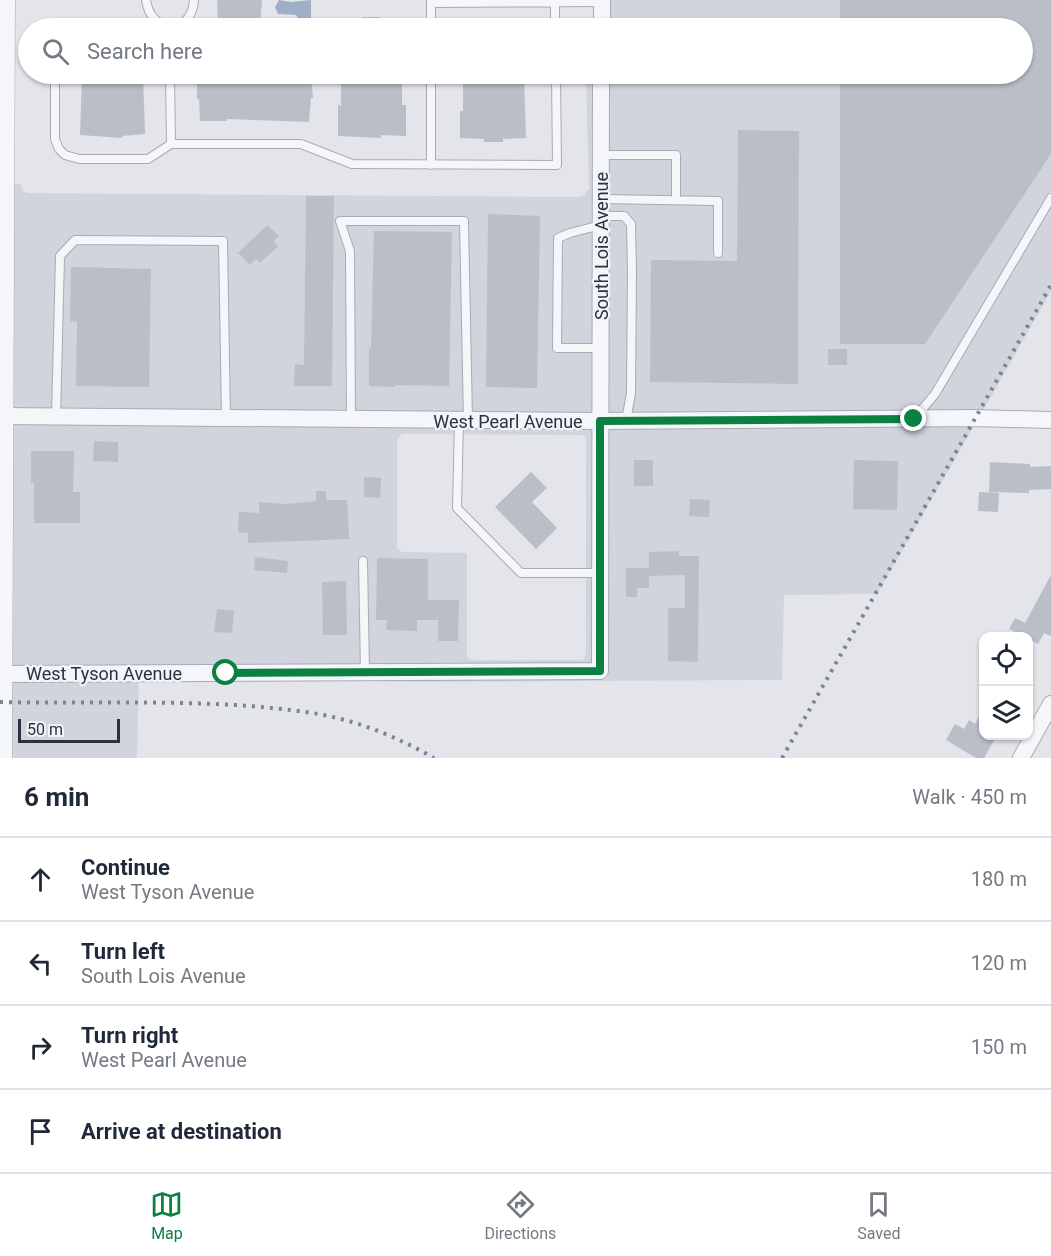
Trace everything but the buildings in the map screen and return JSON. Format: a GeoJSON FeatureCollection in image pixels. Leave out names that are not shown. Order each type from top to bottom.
{"type":"FeatureCollection","features":[{"type":"Feature","properties":{"kind":"street"},"geometry":{"type":"LineString","coordinates":[[2,758],[2,183],[5,0]]}},
{"type":"Feature","properties":{"kind":"street"},"geometry":{"type":"LineString","coordinates":[[602,1],[602,18]]}},
{"type":"Feature","properties":{"kind":"street","name":"South Lois Avenue"},"geometry":{"type":"LineString","coordinates":[[600,671],[601,84]]}},
{"type":"Feature","properties":{"kind":"street","name":"West Pearl Avenue"},"geometry":{"type":"LineString","coordinates":[[2,416],[600,421],[1051,420]]}},
{"type":"Feature","properties":{"kind":"street","name":"West Tyson Avenue"},"geometry":{"type":"LineString","coordinates":[[3,674],[600,671]]}},
{"type":"Feature","properties":{"kind":"street"},"geometry":{"type":"LineString","coordinates":[[1021,758],[1051,704]]}},
{"type":"Feature","properties":{"kind":"lane"},"geometry":{"type":"LineString","coordinates":[[146,0],[147,9],[152,18]]}},
{"type":"Feature","properties":{"kind":"lane"},"geometry":{"type":"LineString","coordinates":[[188,18],[194,0]]}},
{"type":"Feature","properties":{"kind":"lane"},"geometry":{"type":"LineString","coordinates":[[431,18],[431,1],[602,1]]}},
{"type":"Feature","properties":{"kind":"lane"},"geometry":{"type":"LineString","coordinates":[[555,1],[555,18]]}},
{"type":"Feature","properties":{"kind":"lane"},"geometry":{"type":"LineString","coordinates":[[55,84],[55,139],[59,149],[65,155],[79,159],[148,159],[171,144],[301,144],[352,164],[557,165],[556,84]]}},
{"type":"Feature","properties":{"kind":"lane"},"geometry":{"type":"LineString","coordinates":[[170,84],[171,144]]}},
{"type":"Feature","properties":{"kind":"lane"},"geometry":{"type":"LineString","coordinates":[[431,84],[431,165]]}},
{"type":"Feature","properties":{"kind":"lane"},"geometry":{"type":"LineString","coordinates":[[601,155],[676,155],[676,200]]}},
{"type":"Feature","properties":{"kind":"lane"},"geometry":{"type":"LineString","coordinates":[[914,419],[935,394],[1051,198]]}},
{"type":"Feature","properties":{"kind":"lane"},"geometry":{"type":"LineString","coordinates":[[601,199],[718,201],[718,253]]}},
{"type":"Feature","properties":{"kind":"lane"},"geometry":{"type":"LineString","coordinates":[[600,348],[557,348],[558,238],[601,221],[624,216],[631,224],[632,271],[631,393],[626,421]]}},
{"type":"Feature","properties":{"kind":"lane"},"geometry":{"type":"LineString","coordinates":[[351,419],[350,250],[340,221],[465,221],[464,420],[457,507],[521,573],[600,573]]}},
{"type":"Feature","properties":{"kind":"lane"},"geometry":{"type":"LineString","coordinates":[[56,417],[60,256],[75,240],[223,241],[226,418]]}},
{"type":"Feature","properties":{"kind":"lane"},"geometry":{"type":"LineString","coordinates":[[363,561],[366,672]]}},
{"type":"Feature","properties":{"kind":"shaded area"},"geometry":{"type":"Polygon","coordinates":[[[609,0],[1051,0],[1051,291],[983,411],[607,413],[608,84],[1033,84],[1033,18],[609,18],[609,0]]]}},
{"type":"Feature","properties":{"kind":"shaded area"},"geometry":{"type":"Polygon","coordinates":[[[586,84],[594,84],[593,413],[12,408],[12,184],[21,184],[22,190],[27,193],[580,197],[585,194],[586,190],[589,190],[586,84]]]}},
{"type":"Feature","properties":{"kind":"shaded area"},"geometry":{"type":"Polygon","coordinates":[[[11,424],[593,429],[593,663],[10,666],[11,424]],[[402,434],[397,440],[397,548],[402,552],[467,553],[467,657],[472,660],[583,660],[586,654],[586,438],[582,435],[402,434]]]}},
{"type":"Feature","properties":{"kind":"shaded area"},"geometry":{"type":"Polygon","coordinates":[[[974,426],[877,594],[784,595],[782,680],[437,682],[311,680],[607,679],[607,429],[974,426]]]}},
{"type":"Feature","properties":{"kind":"shaded area"},"geometry":{"type":"Polygon","coordinates":[[[10,681],[139,681],[137,758],[9,758],[10,681]]]}},
{"type":"Feature","properties":{"kind":"water"},"geometry":{"type":"Polygon","coordinates":[[[279,0],[291,2],[311,0],[311,18],[278,14],[275,7],[279,0]]]}},
{"type":"Feature","properties":{"kind":"railway"},"geometry":{"type":"LineString","coordinates":[[782,758],[1051,285]]}},
{"type":"Feature","properties":{"kind":"railway"},"geometry":{"type":"LineString","coordinates":[[0,702],[189,703],[294,710],[362,725],[434,758]]}},
{"type":"Feature","properties":{"kind":"route"},"geometry":{"type":"LineString","coordinates":[[226,673],[600,671],[600,421],[914,419]]}}]}
